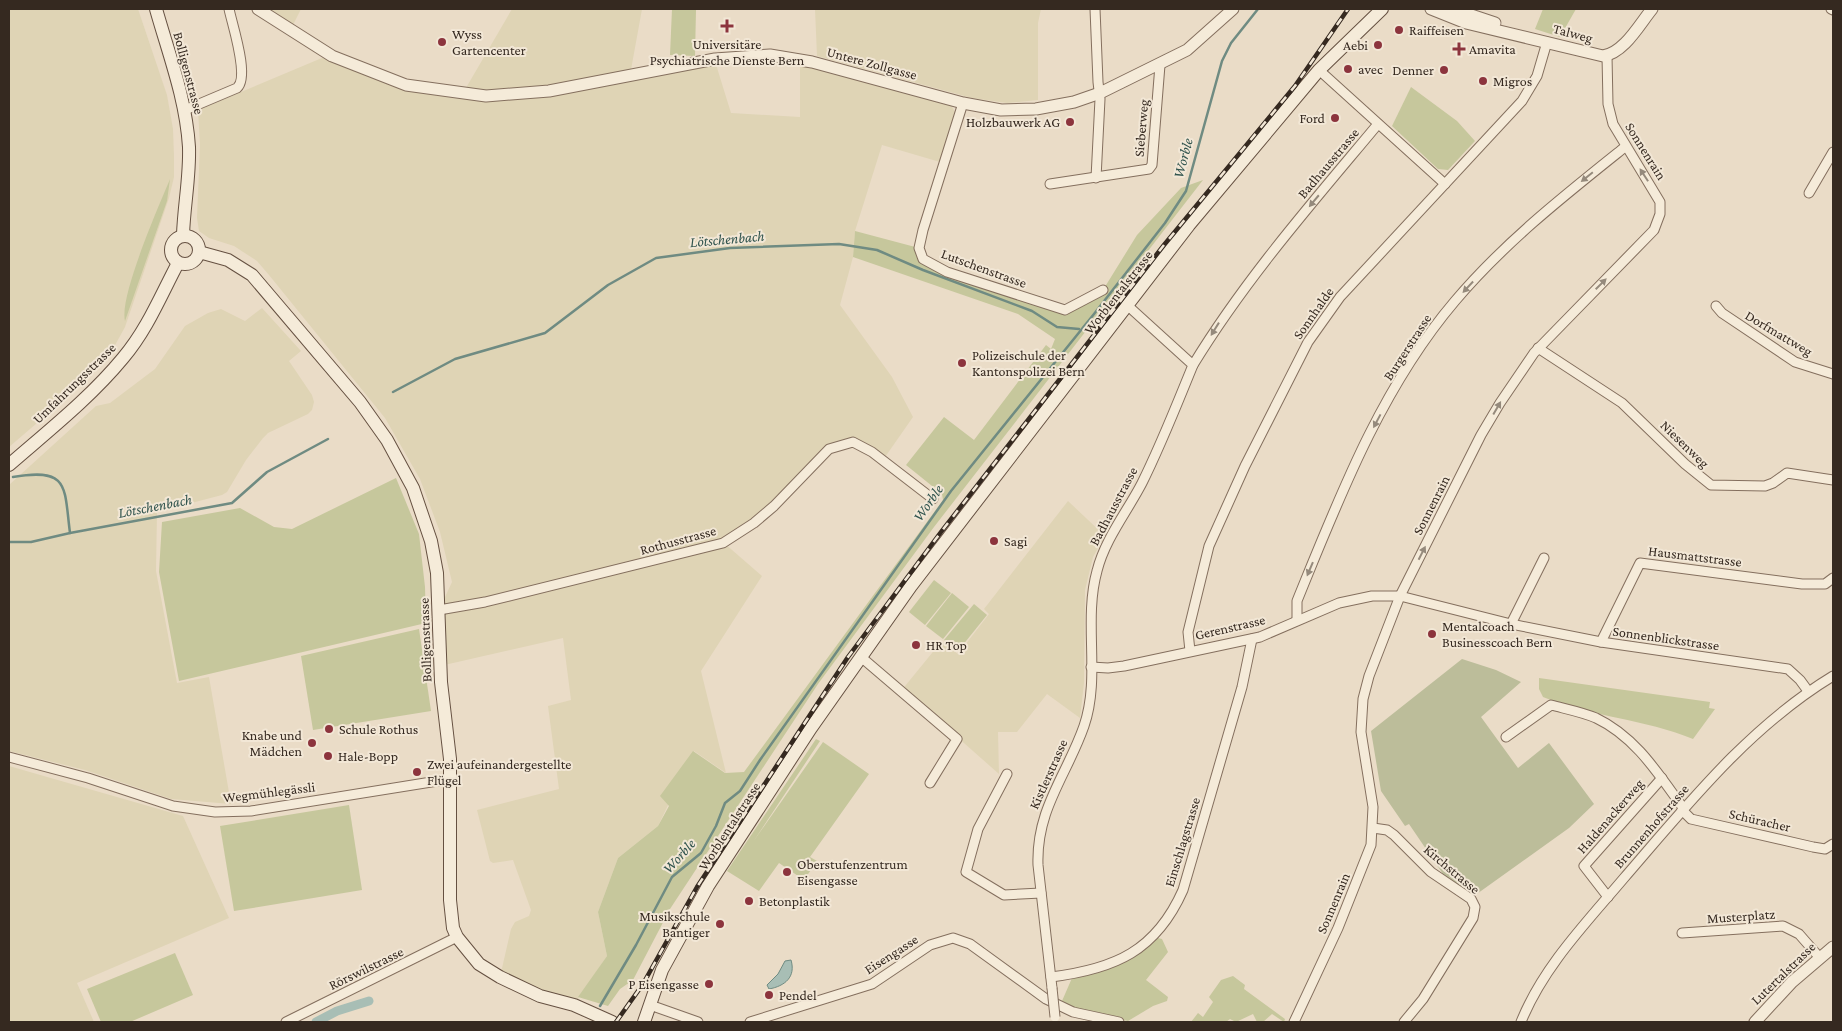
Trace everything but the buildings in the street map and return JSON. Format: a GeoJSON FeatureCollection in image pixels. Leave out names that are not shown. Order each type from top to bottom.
{"type":"FeatureCollection","features":[{"type":"Feature","properties":{"kind":"main road","name":"Bolligenstrasse"},"geometry":{"type":"LineString","coordinates":[[156,9],[184,110],[189,169],[183,235],[175,239],[170,247],[172,256],[178,263]]}},
{"type":"Feature","properties":{"kind":"main road","name":"Worblentalstrasse"},"geometry":{"type":"LineString","coordinates":[[644,1022],[670,953],[708,886],[860,657],[910,586],[1189,225],[1318,70],[1382,9]]}},
{"type":"Feature","properties":{"kind":"main road"},"geometry":{"type":"LineString","coordinates":[[178,263],[190,263],[196,259],[199,252],[196,240],[183,235]]}},
{"type":"Feature","properties":{"kind":"main road","name":"Bolligenstrasse"},"geometry":{"type":"LineString","coordinates":[[199,252],[228,260],[252,276],[360,402],[384,435],[413,488],[435,558],[441,682],[450,759],[450,900],[453,928],[457,938],[479,964],[500,977],[540,996],[574,1005],[612,1022]]}},
{"type":"Feature","properties":{"kind":"main road","name":"Umfahrungsstrasse"},"geometry":{"type":"LineString","coordinates":[[9,465],[65,415],[124,357],[147,323],[178,263]]}},
{"type":"Feature","properties":{"kind":"street"},"geometry":{"type":"LineString","coordinates":[[184,110],[237,88],[242,80],[242,70],[229,9]]}},
{"type":"Feature","properties":{"kind":"street","name":"Untere Zollgasse"},"geometry":{"type":"LineString","coordinates":[[258,9],[332,56],[372,73],[415,86],[486,96],[549,91],[715,59],[770,55],[818,64],[963,103],[1001,110],[1036,109],[1074,102],[1100,93],[1193,46],[1233,9]]}},
{"type":"Feature","properties":{"kind":"street"},"geometry":{"type":"LineString","coordinates":[[1095,9],[1100,93],[1096,178]]}},
{"type":"Feature","properties":{"kind":"street","name":"Talweg"},"geometry":{"type":"LineString","coordinates":[[1431,9],[1466,23],[1526,36],[1597,56],[1607,56],[1620,48],[1652,9]]}},
{"type":"Feature","properties":{"kind":"street","name":"Talweg"},"geometry":{"type":"LineString","coordinates":[[1454,9],[1526,36]]}},
{"type":"Feature","properties":{"kind":"street","name":"Sonnhalde"},"geometry":{"type":"LineString","coordinates":[[1190,651],[1189,624],[1209,546],[1245,466],[1308,342],[1340,297],[1522,101],[1537,76],[1548,42]]}},
{"type":"Feature","properties":{"kind":"street","name":"Sonnenrain"},"geometry":{"type":"LineString","coordinates":[[1294,1022],[1362,871],[1371,845],[1373,807],[1362,732],[1362,699],[1368,676],[1400,596],[1481,435],[1500,402],[1538,348],[1657,226],[1660,202],[1625,147],[1613,124],[1608,104],[1607,56]]}},
{"type":"Feature","properties":{"kind":"street","name":"Sieberweg"},"geometry":{"type":"LineString","coordinates":[[1050,184],[1096,178],[1149,168],[1152,165],[1160,64]]}},
{"type":"Feature","properties":{"kind":"street","name":"Badhausstrasse"},"geometry":{"type":"LineString","coordinates":[[1318,70],[1445,184]]}},
{"type":"Feature","properties":{"kind":"street","name":"Lutschenstrasse"},"geometry":{"type":"LineString","coordinates":[[963,103],[923,230],[919,248],[923,258],[947,272],[1065,310],[1103,290]]}},
{"type":"Feature","properties":{"kind":"street","name":"Badhausstrasse"},"geometry":{"type":"LineString","coordinates":[[1091,667],[1093,592],[1099,565],[1142,483],[1193,364],[1219,322],[1255,273],[1378,124]]}},
{"type":"Feature","properties":{"kind":"street","name":"Burgerstrasse"},"geometry":{"type":"LineString","coordinates":[[1297,620],[1297,601],[1343,489],[1377,421],[1420,348],[1454,302],[1504,248],[1625,147]]}},
{"type":"Feature","properties":{"kind":"street"},"geometry":{"type":"LineString","coordinates":[[1809,193],[1833,152]]}},
{"type":"Feature","properties":{"kind":"street"},"geometry":{"type":"LineString","coordinates":[[1127,305],[1193,364]]}},
{"type":"Feature","properties":{"kind":"street","name":"Dorfmattweg"},"geometry":{"type":"LineString","coordinates":[[1716,306],[1722,313],[1781,354],[1805,367],[1833,374]]}},
{"type":"Feature","properties":{"kind":"street","name":"Niesenweg"},"geometry":{"type":"LineString","coordinates":[[1538,348],[1622,403],[1685,464],[1711,486],[1765,486],[1787,473],[1833,480]]}},
{"type":"Feature","properties":{"kind":"street","name":"Rothusstrasse"},"geometry":{"type":"LineString","coordinates":[[439,610],[484,602],[723,542],[754,524],[829,449],[853,442],[872,452],[933,498]]}},
{"type":"Feature","properties":{"kind":"street"},"geometry":{"type":"LineString","coordinates":[[1512,624],[1544,558]]}},
{"type":"Feature","properties":{"kind":"street","name":"Hausmattstrasse"},"geometry":{"type":"LineString","coordinates":[[1601,642],[1640,563],[1802,584],[1825,584],[1833,578]]}},
{"type":"Feature","properties":{"kind":"street","name":"Gerenstrasse"},"geometry":{"type":"LineString","coordinates":[[1091,667],[1108,668],[1252,639],[1339,604],[1372,596],[1400,596]]}},
{"type":"Feature","properties":{"kind":"street","name":"Sonnenblickstrasse"},"geometry":{"type":"LineString","coordinates":[[1400,596],[1512,624],[1601,642],[1788,669],[1800,680],[1808,692]]}},
{"type":"Feature","properties":{"kind":"street","name":"Einschlagstrasse"},"geometry":{"type":"LineString","coordinates":[[1051,977],[1096,969],[1130,956],[1149,942],[1177,904],[1183,890],[1242,687],[1252,639]]}},
{"type":"Feature","properties":{"kind":"street"},"geometry":{"type":"LineString","coordinates":[[860,657],[957,739],[930,783]]}},
{"type":"Feature","properties":{"kind":"street","name":"Kistlerstrasse"},"geometry":{"type":"LineString","coordinates":[[1055,1019],[1037,855],[1042,822],[1084,726],[1088,708],[1091,667]]}},
{"type":"Feature","properties":{"kind":"street","name":"Brunnenhofstrasse"},"geometry":{"type":"LineString","coordinates":[[1521,1022],[1543,979],[1608,897],[1683,810],[1742,746],[1785,708],[1833,676]]}},
{"type":"Feature","properties":{"kind":"street","name":"Haldenackerweg"},"geometry":{"type":"LineString","coordinates":[[1506,737],[1551,704],[1592,716],[1605,723],[1642,752],[1683,810]]}},
{"type":"Feature","properties":{"kind":"street","name":"Wegmühlegässli"},"geometry":{"type":"LineString","coordinates":[[9,757],[88,778],[173,806],[215,812],[251,811],[450,779]]}},
{"type":"Feature","properties":{"kind":"street"},"geometry":{"type":"LineString","coordinates":[[1007,774],[978,829],[966,872],[1004,895],[1041,893]]}},
{"type":"Feature","properties":{"kind":"street","name":"Haldenackerweg"},"geometry":{"type":"LineString","coordinates":[[1608,897],[1584,866],[1662,778]]}},
{"type":"Feature","properties":{"kind":"street","name":"Schüracher"},"geometry":{"type":"LineString","coordinates":[[1683,810],[1691,819],[1813,847],[1825,849],[1833,844]]}},
{"type":"Feature","properties":{"kind":"street","name":"Kirchstrasse"},"geometry":{"type":"LineString","coordinates":[[1373,828],[1387,830],[1394,835],[1431,872],[1471,899],[1476,907],[1473,918],[1428,990],[1404,1022]]}},
{"type":"Feature","properties":{"kind":"street","name":"Musterplatz"},"geometry":{"type":"LineString","coordinates":[[1682,933],[1783,926],[1799,934],[1820,958]]}},
{"type":"Feature","properties":{"kind":"street","name":"Rörswilstrasse"},"geometry":{"type":"LineString","coordinates":[[286,1022],[457,938]]}},
{"type":"Feature","properties":{"kind":"street","name":"Eisengasse"},"geometry":{"type":"LineString","coordinates":[[750,1022],[872,984],[930,945],[952,938],[970,944],[1046,999],[1073,1012],[1119,1022]]}},
{"type":"Feature","properties":{"kind":"street","name":"Lutertalstrasse"},"geometry":{"type":"LineString","coordinates":[[1755,1022],[1786,988],[1833,947]]}},
{"type":"Feature","properties":{"kind":"street"},"geometry":{"type":"LineString","coordinates":[[650,1005],[698,1022]]}},
{"type":"Feature","properties":{"kind":"shaded area"},"geometry":{"type":"Polygon","coordinates":[[[9,9],[138,9],[167,95],[173,129],[174,177],[169,198],[125,327],[114,347],[79,387],[9,447],[9,9]]]}},
{"type":"Feature","properties":{"kind":"shaded area"},"geometry":{"type":"Polygon","coordinates":[[[258,9],[301,9],[290,31],[258,9]]]}},
{"type":"Feature","properties":{"kind":"shaded area"},"geometry":{"type":"Polygon","coordinates":[[[512,9],[642,9],[630,75],[714,58],[731,113],[800,117],[800,64],[951,105],[955,112],[940,162],[882,145],[855,231],[853,257],[840,305],[892,377],[913,417],[883,460],[853,442],[829,449],[774,506],[724,543],[762,576],[701,671],[726,773],[694,751],[658,826],[618,858],[598,912],[607,956],[574,1005],[500,977],[511,929],[515,922],[529,916],[531,910],[513,860],[493,863],[490,861],[477,810],[559,789],[548,706],[571,700],[563,638],[440,666],[439,610],[452,582],[440,532],[420,479],[385,418],[269,275],[257,261],[234,246],[209,238],[199,231],[197,218],[200,145],[198,110],[329,55],[373,74],[463,93],[512,9]]]}},
{"type":"Feature","properties":{"kind":"shaded area"},"geometry":{"type":"Polygon","coordinates":[[[815,9],[1041,9],[1038,23],[1038,100],[1007,103],[972,98],[817,56],[815,9]]]}},
{"type":"Feature","properties":{"kind":"shaded area"},"geometry":{"type":"Polygon","coordinates":[[[262,308],[301,351],[289,361],[312,395],[314,402],[312,410],[308,414],[268,433],[246,460],[227,492],[222,495],[157,512],[156,571],[177,683],[209,677],[231,804],[171,799],[85,770],[9,751],[9,485],[96,406],[110,403],[155,369],[185,326],[208,313],[221,309],[245,321],[262,308]]]}},
{"type":"Feature","properties":{"kind":"shaded area"},"geometry":{"type":"Polygon","coordinates":[[[1068,501],[1105,536],[1093,557],[1085,590],[1084,683],[1080,718],[1047,694],[1017,732],[998,732],[999,774],[930,713],[901,691],[941,642],[958,654],[989,614],[984,609],[1068,501]]]}},
{"type":"Feature","properties":{"kind":"shaded area"},"geometry":{"type":"Polygon","coordinates":[[[9,766],[183,816],[229,918],[77,983],[94,1022],[9,1022],[9,766]]]}},
{"type":"Feature","properties":{"kind":"shaded area"},"geometry":{"type":"Polygon","coordinates":[[[791,960],[792,971],[788,980],[780,986],[769,989],[767,985],[778,974],[785,961],[791,960]]]}},
{"type":"Feature","properties":{"kind":"green space"},"geometry":{"type":"Polygon","coordinates":[[[672,9],[696,10],[695,56],[670,55],[672,9]]]}},
{"type":"Feature","properties":{"kind":"green space"},"geometry":{"type":"Polygon","coordinates":[[[1543,9],[1576,9],[1560,37],[1535,29],[1543,9]]]}},
{"type":"Feature","properties":{"kind":"green space"},"geometry":{"type":"Polygon","coordinates":[[[1411,87],[1457,121],[1475,141],[1448,170],[1438,169],[1392,126],[1411,87]]]}},
{"type":"Feature","properties":{"kind":"green space"},"geometry":{"type":"Polygon","coordinates":[[[170,179],[167,201],[125,321],[128,292],[134,272],[149,229],[170,179]]]}},
{"type":"Feature","properties":{"kind":"green space"},"geometry":{"type":"Polygon","coordinates":[[[1203,180],[934,527],[818,684],[670,909],[633,980],[620,989],[608,1006],[578,997],[607,956],[598,912],[618,858],[658,826],[669,806],[660,796],[693,751],[725,773],[744,772],[943,500],[942,494],[906,465],[944,417],[974,440],[1046,345],[1051,349],[1055,339],[1018,314],[853,257],[855,231],[919,248],[923,259],[947,272],[1065,310],[1103,290],[1137,235],[1181,188],[1203,180]]]}},
{"type":"Feature","properties":{"kind":"green space"},"geometry":{"type":"Polygon","coordinates":[[[396,478],[419,534],[425,587],[426,623],[179,681],[159,572],[162,522],[240,508],[274,527],[292,529],[396,478]]]}},
{"type":"Feature","properties":{"kind":"green space"},"geometry":{"type":"Polygon","coordinates":[[[934,580],[951,593],[925,625],[909,612],[934,580]]]}},
{"type":"Feature","properties":{"kind":"green space"},"geometry":{"type":"Polygon","coordinates":[[[952,593],[969,607],[943,639],[926,626],[952,593]]]}},
{"type":"Feature","properties":{"kind":"green space"},"geometry":{"type":"Polygon","coordinates":[[[974,604],[987,615],[958,651],[944,640],[974,604]]]}},
{"type":"Feature","properties":{"kind":"green space"},"geometry":{"type":"Polygon","coordinates":[[[419,629],[431,711],[313,730],[301,656],[419,629]]]}},
{"type":"Feature","properties":{"kind":"green space"},"geometry":{"type":"Polygon","coordinates":[[[1462,659],[1496,670],[1521,682],[1481,717],[1518,768],[1549,743],[1594,804],[1569,828],[1474,896],[1443,874],[1409,824],[1405,826],[1381,791],[1371,731],[1462,659]]]}},
{"type":"Feature","properties":{"kind":"green space"},"geometry":{"type":"Polygon","coordinates":[[[1539,678],[1710,702],[1709,708],[1715,709],[1693,739],[1675,732],[1561,704],[1543,697],[1539,689],[1539,678]]]}},
{"type":"Feature","properties":{"kind":"green space"},"geometry":{"type":"Polygon","coordinates":[[[816,739],[820,741],[753,842],[823,742],[869,774],[810,857],[817,861],[804,880],[779,863],[759,891],[727,871],[816,739]]]}},
{"type":"Feature","properties":{"kind":"green space"},"geometry":{"type":"Polygon","coordinates":[[[349,805],[362,890],[234,911],[220,826],[349,805]]]}},
{"type":"Feature","properties":{"kind":"green space"},"geometry":{"type":"Polygon","coordinates":[[[1158,938],[1162,939],[1168,952],[1146,980],[1168,997],[1167,1001],[1153,1006],[1128,1021],[1068,1008],[1062,1001],[1072,978],[1096,973],[1118,965],[1139,953],[1158,938]]]}},
{"type":"Feature","properties":{"kind":"green space"},"geometry":{"type":"Polygon","coordinates":[[[175,953],[193,995],[130,1022],[101,1022],[87,989],[175,953]]]}},
{"type":"Feature","properties":{"kind":"green space"},"geometry":{"type":"Polygon","coordinates":[[[1233,976],[1245,985],[1244,989],[1285,1019],[1284,1022],[1272,1014],[1263,1022],[1257,1022],[1253,1014],[1236,1022],[1230,1019],[1226,1022],[1191,1022],[1198,1013],[1203,1017],[1213,1002],[1209,997],[1221,980],[1233,976]]]}},
{"type":"Feature","properties":{"kind":"waterway","name":"Worble"},"geometry":{"type":"LineString","coordinates":[[600,1006],[636,945],[672,877],[701,853],[716,826],[725,803],[740,791],[951,491],[1165,223],[1186,191],[1222,61],[1231,43],[1258,9]]}},
{"type":"Feature","properties":{"kind":"waterway","name":"Lötschenbach"},"geometry":{"type":"LineString","coordinates":[[393,392],[455,359],[545,333],[608,285],[656,258],[730,248],[839,244],[877,250],[923,270],[1032,311],[1057,327],[1079,329]]}},
{"type":"Feature","properties":{"kind":"waterway","name":"Lötschenbach"},"geometry":{"type":"LineString","coordinates":[[13,477],[45,475],[55,478],[61,484],[64,492],[70,533],[232,503],[267,472],[328,439]]}},
{"type":"Feature","properties":{"kind":"waterway"},"geometry":{"type":"LineString","coordinates":[[9,542],[31,542],[70,533]]}},
{"type":"Feature","properties":{"kind":"waterway"},"geometry":{"type":"LineString","coordinates":[[316,1022],[337,1011],[369,1001]]}},
{"type":"Feature","properties":{"kind":"railway"},"geometry":{"type":"LineString","coordinates":[[616,1022],[643,984],[697,887],[848,657],[941,532],[1164,245],[1295,86],[1348,9]]}},
{"type":"Feature","properties":{"kind":"place","name":"Universitäre Psychiatrische Dienste Bern"},"geometry":{"type":"Point","coordinates":[727,26]}},
{"type":"Feature","properties":{"kind":"place","name":"Raiffeisen"},"geometry":{"type":"Point","coordinates":[1399,30]}},
{"type":"Feature","properties":{"kind":"place","name":"Wyss Gartencenter"},"geometry":{"type":"Point","coordinates":[442,42]}},
{"type":"Feature","properties":{"kind":"place","name":"Aebi"},"geometry":{"type":"Point","coordinates":[1378,45]}},
{"type":"Feature","properties":{"kind":"place","name":"Amavita"},"geometry":{"type":"Point","coordinates":[1459,49]}},
{"type":"Feature","properties":{"kind":"place","name":"avec"},"geometry":{"type":"Point","coordinates":[1348,69]}},
{"type":"Feature","properties":{"kind":"place","name":"Denner"},"geometry":{"type":"Point","coordinates":[1444,70]}},
{"type":"Feature","properties":{"kind":"place","name":"Migros"},"geometry":{"type":"Point","coordinates":[1483,81]}},
{"type":"Feature","properties":{"kind":"place","name":"Ford"},"geometry":{"type":"Point","coordinates":[1335,118]}},
{"type":"Feature","properties":{"kind":"place","name":"Holzbauwerk AG"},"geometry":{"type":"Point","coordinates":[1070,122]}},
{"type":"Feature","properties":{"kind":"place","name":"Polizeischule der Kantonspolizei Bern"},"geometry":{"type":"Point","coordinates":[962,363]}},
{"type":"Feature","properties":{"kind":"place","name":"Sagi"},"geometry":{"type":"Point","coordinates":[994,541]}},
{"type":"Feature","properties":{"kind":"place","name":"Mentalcoach Businesscoach Bern"},"geometry":{"type":"Point","coordinates":[1432,634]}},
{"type":"Feature","properties":{"kind":"place","name":"HR Top"},"geometry":{"type":"Point","coordinates":[916,645]}},
{"type":"Feature","properties":{"kind":"place","name":"Schule Rothus"},"geometry":{"type":"Point","coordinates":[329,729]}},
{"type":"Feature","properties":{"kind":"place","name":"Knabe und Mädchen"},"geometry":{"type":"Point","coordinates":[312,743]}},
{"type":"Feature","properties":{"kind":"place","name":"Hale-Bopp"},"geometry":{"type":"Point","coordinates":[328,756]}},
{"type":"Feature","properties":{"kind":"place","name":"Zwei aufeinandergestellte Flügel"},"geometry":{"type":"Point","coordinates":[417,772]}},
{"type":"Feature","properties":{"kind":"place","name":"Oberstufenzentrum Eisengasse"},"geometry":{"type":"Point","coordinates":[787,872]}},
{"type":"Feature","properties":{"kind":"place","name":"Betonplastik"},"geometry":{"type":"Point","coordinates":[749,901]}},
{"type":"Feature","properties":{"kind":"place","name":"Musikschule Bantiger"},"geometry":{"type":"Point","coordinates":[720,924]}},
{"type":"Feature","properties":{"kind":"place","name":"P Eisengasse"},"geometry":{"type":"Point","coordinates":[709,984]}},
{"type":"Feature","properties":{"kind":"place","name":"Pendel"},"geometry":{"type":"Point","coordinates":[769,995]}}]}
